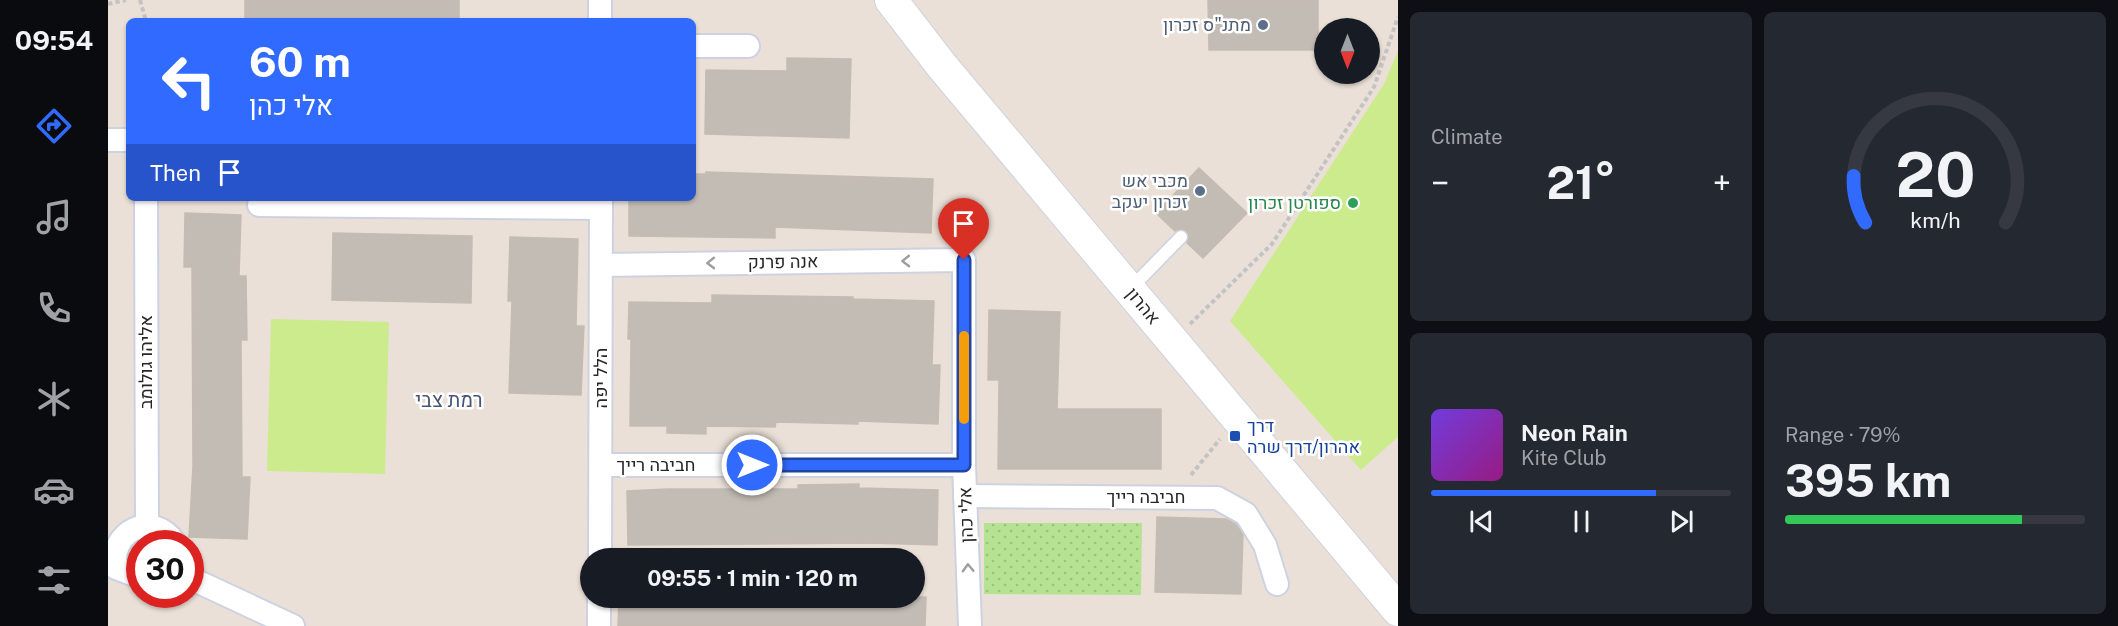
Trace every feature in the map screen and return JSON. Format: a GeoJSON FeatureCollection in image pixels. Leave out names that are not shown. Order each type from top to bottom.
{"type":"FeatureCollection","features":[{"type":"Feature","properties":{"kind":"street"},"geometry":{"type":"LineString","coordinates":[[600,0],[600,18]]}},
{"type":"Feature","properties":{"kind":"street","name":"אהרון"},"geometry":{"type":"LineString","coordinates":[[891,0],[942,66],[1398,610]]}},
{"type":"Feature","properties":{"kind":"street"},"geometry":{"type":"LineString","coordinates":[[696,46],[748,46]]}},
{"type":"Feature","properties":{"kind":"street"},"geometry":{"type":"LineString","coordinates":[[108,140],[126,140]]}},
{"type":"Feature","properties":{"kind":"street","name":"אליהו גולומב"},"geometry":{"type":"LineString","coordinates":[[146,201],[147,526]]}},
{"type":"Feature","properties":{"kind":"street"},"geometry":{"type":"LineString","coordinates":[[259,205],[601,203]]}},
{"type":"Feature","properties":{"kind":"street","name":"הלל יפה"},"geometry":{"type":"LineString","coordinates":[[600,548],[601,203]]}},
{"type":"Feature","properties":{"kind":"street","name":"אנה פרנק"},"geometry":{"type":"LineString","coordinates":[[601,265],[964,260]]}},
{"type":"Feature","properties":{"kind":"street","name":"אלי כהן"},"geometry":{"type":"LineString","coordinates":[[964,260],[964,465],[970,626]]}},
{"type":"Feature","properties":{"kind":"street","name":"חביבה רייך"},"geometry":{"type":"LineString","coordinates":[[601,465],[964,465]]}},
{"type":"Feature","properties":{"kind":"street","name":"חביבה רייך"},"geometry":{"type":"LineString","coordinates":[[965,496],[1217,498],[1246,514],[1265,545],[1277,584]]}},
{"type":"Feature","properties":{"kind":"street"},"geometry":{"type":"LineString","coordinates":[[126,572],[116,568],[111,552],[122,536],[129,530],[147,526],[162,530]]}},
{"type":"Feature","properties":{"kind":"street"},"geometry":{"type":"LineString","coordinates":[[204,585],[293,626]]}},
{"type":"Feature","properties":{"kind":"street"},"geometry":{"type":"LineString","coordinates":[[599,608],[599,626]]}},
{"type":"Feature","properties":{"kind":"lane"},"geometry":{"type":"LineString","coordinates":[[1130,290],[1181,237]]}},
{"type":"Feature","properties":{"kind":"path"},"geometry":{"type":"LineString","coordinates":[[108,4],[126,0]]}},
{"type":"Feature","properties":{"kind":"path"},"geometry":{"type":"LineString","coordinates":[[140,0],[145,18]]}},
{"type":"Feature","properties":{"kind":"path"},"geometry":{"type":"LineString","coordinates":[[1172,341],[1272,244],[1374,87],[1398,17]]}},
{"type":"Feature","properties":{"kind":"path"},"geometry":{"type":"LineString","coordinates":[[1174,497],[1237,418]]}},
{"type":"Feature","properties":{"kind":"green space","name":"ספורטן זכרון"},"geometry":{"type":"Polygon","coordinates":[[[1398,51],[1398,437],[1361,470],[1230,321],[1384,84],[1398,51]]]}},
{"type":"Feature","properties":{"kind":"green space"},"geometry":{"type":"Polygon","coordinates":[[[271,319],[389,322],[385,474],[267,471],[271,319]]]}},
{"type":"Feature","properties":{"kind":"green space"},"geometry":{"type":"Polygon","coordinates":[[[984,523],[1142,523],[1141,595],[984,594],[984,523]]]}},
{"type":"Feature","properties":{"kind":"building"},"geometry":{"type":"Polygon","coordinates":[[[245,0],[459,0],[459,18],[245,18],[245,0]]]}},
{"type":"Feature","properties":{"kind":"building","name":"מתנ\"ס זכרון"},"geometry":{"type":"Polygon","coordinates":[[[1208,0],[1318,0],[1318,18],[1314,18],[1314,50],[1209,50],[1208,0]]]}},
{"type":"Feature","properties":{"kind":"building"},"geometry":{"type":"Polygon","coordinates":[[[787,58],[851,59],[849,138],[705,134],[706,70],[787,71],[787,58]]]}},
{"type":"Feature","properties":{"kind":"building","name":"מכבי אש זכרון יעקב"},"geometry":{"type":"Polygon","coordinates":[[[1199,168],[1247,213],[1203,258],[1187,243],[1189,235],[1186,231],[1179,229],[1175,231],[1156,213],[1199,168]]]}},
{"type":"Feature","properties":{"kind":"building"},"geometry":{"type":"Polygon","coordinates":[[[706,172],[933,179],[931,233],[775,227],[775,238],[629,236],[629,201],[696,201],[696,174],[706,174],[706,172]]]}},
{"type":"Feature","properties":{"kind":"building"},"geometry":{"type":"Polygon","coordinates":[[[185,213],[241,215],[239,276],[246,276],[247,340],[241,340],[242,477],[250,477],[247,539],[204,538],[204,530],[189,530],[193,466],[192,267],[184,267],[185,213]]]}},
{"type":"Feature","properties":{"kind":"building"},"geometry":{"type":"Polygon","coordinates":[[[333,233],[472,236],[471,303],[332,300],[333,233]]]}},
{"type":"Feature","properties":{"kind":"building"},"geometry":{"type":"Polygon","coordinates":[[[510,237],[578,239],[576,326],[584,326],[581,395],[509,393],[512,301],[508,301],[510,237]]]}},
{"type":"Feature","properties":{"kind":"building"},"geometry":{"type":"Polygon","coordinates":[[[712,295],[853,297],[853,299],[934,301],[932,365],[940,365],[938,424],[858,421],[858,424],[776,422],[775,427],[706,426],[706,434],[667,433],[667,426],[630,426],[629,302],[712,303],[712,295]]]}},
{"type":"Feature","properties":{"kind":"building"},"geometry":{"type":"Polygon","coordinates":[[[989,310],[1060,312],[1057,409],[1161,409],[1161,469],[998,469],[999,380],[988,380],[989,310]]]}},
{"type":"Feature","properties":{"kind":"building"},"geometry":{"type":"Polygon","coordinates":[[[859,484],[859,488],[938,490],[937,545],[870,543],[628,545],[627,491],[798,489],[798,485],[859,484]]]}},
{"type":"Feature","properties":{"kind":"building"},"geometry":{"type":"Polygon","coordinates":[[[1157,517],[1227,519],[1236,524],[1243,534],[1241,594],[1155,592],[1157,517]]]}},
{"type":"Feature","properties":{"kind":"building"},"geometry":{"type":"Polygon","coordinates":[[[926,597],[925,626],[618,626],[619,608],[925,608],[926,597]]]}},
{"type":"Feature","properties":{"kind":"slow traffic"},"geometry":{"type":"LineString","coordinates":[[964,336],[964,419]]}},
{"type":"Feature","properties":{"kind":"place","name":"מתנ\"ס זכרון"},"geometry":{"type":"Point","coordinates":[1263,25]}},
{"type":"Feature","properties":{"kind":"place","name":"מכבי אש זכרון יעקב"},"geometry":{"type":"Point","coordinates":[1200,191]}},
{"type":"Feature","properties":{"kind":"place","name":"ספורטן זכרון"},"geometry":{"type":"Point","coordinates":[1353,203]}},
{"type":"Feature","properties":{"kind":"place","name":"דרך אהרון/דרך שרה"},"geometry":{"type":"Point","coordinates":[1235,436]}},
{"type":"Feature","properties":{"kind":"district","name":"רמת צבי"},"geometry":{"type":"Point","coordinates":[449,400]}},
{"type":"Feature","properties":{"kind":"route"},"geometry":{"type":"LineString","coordinates":[[752,465],[964,465],[964,260]]}}]}
